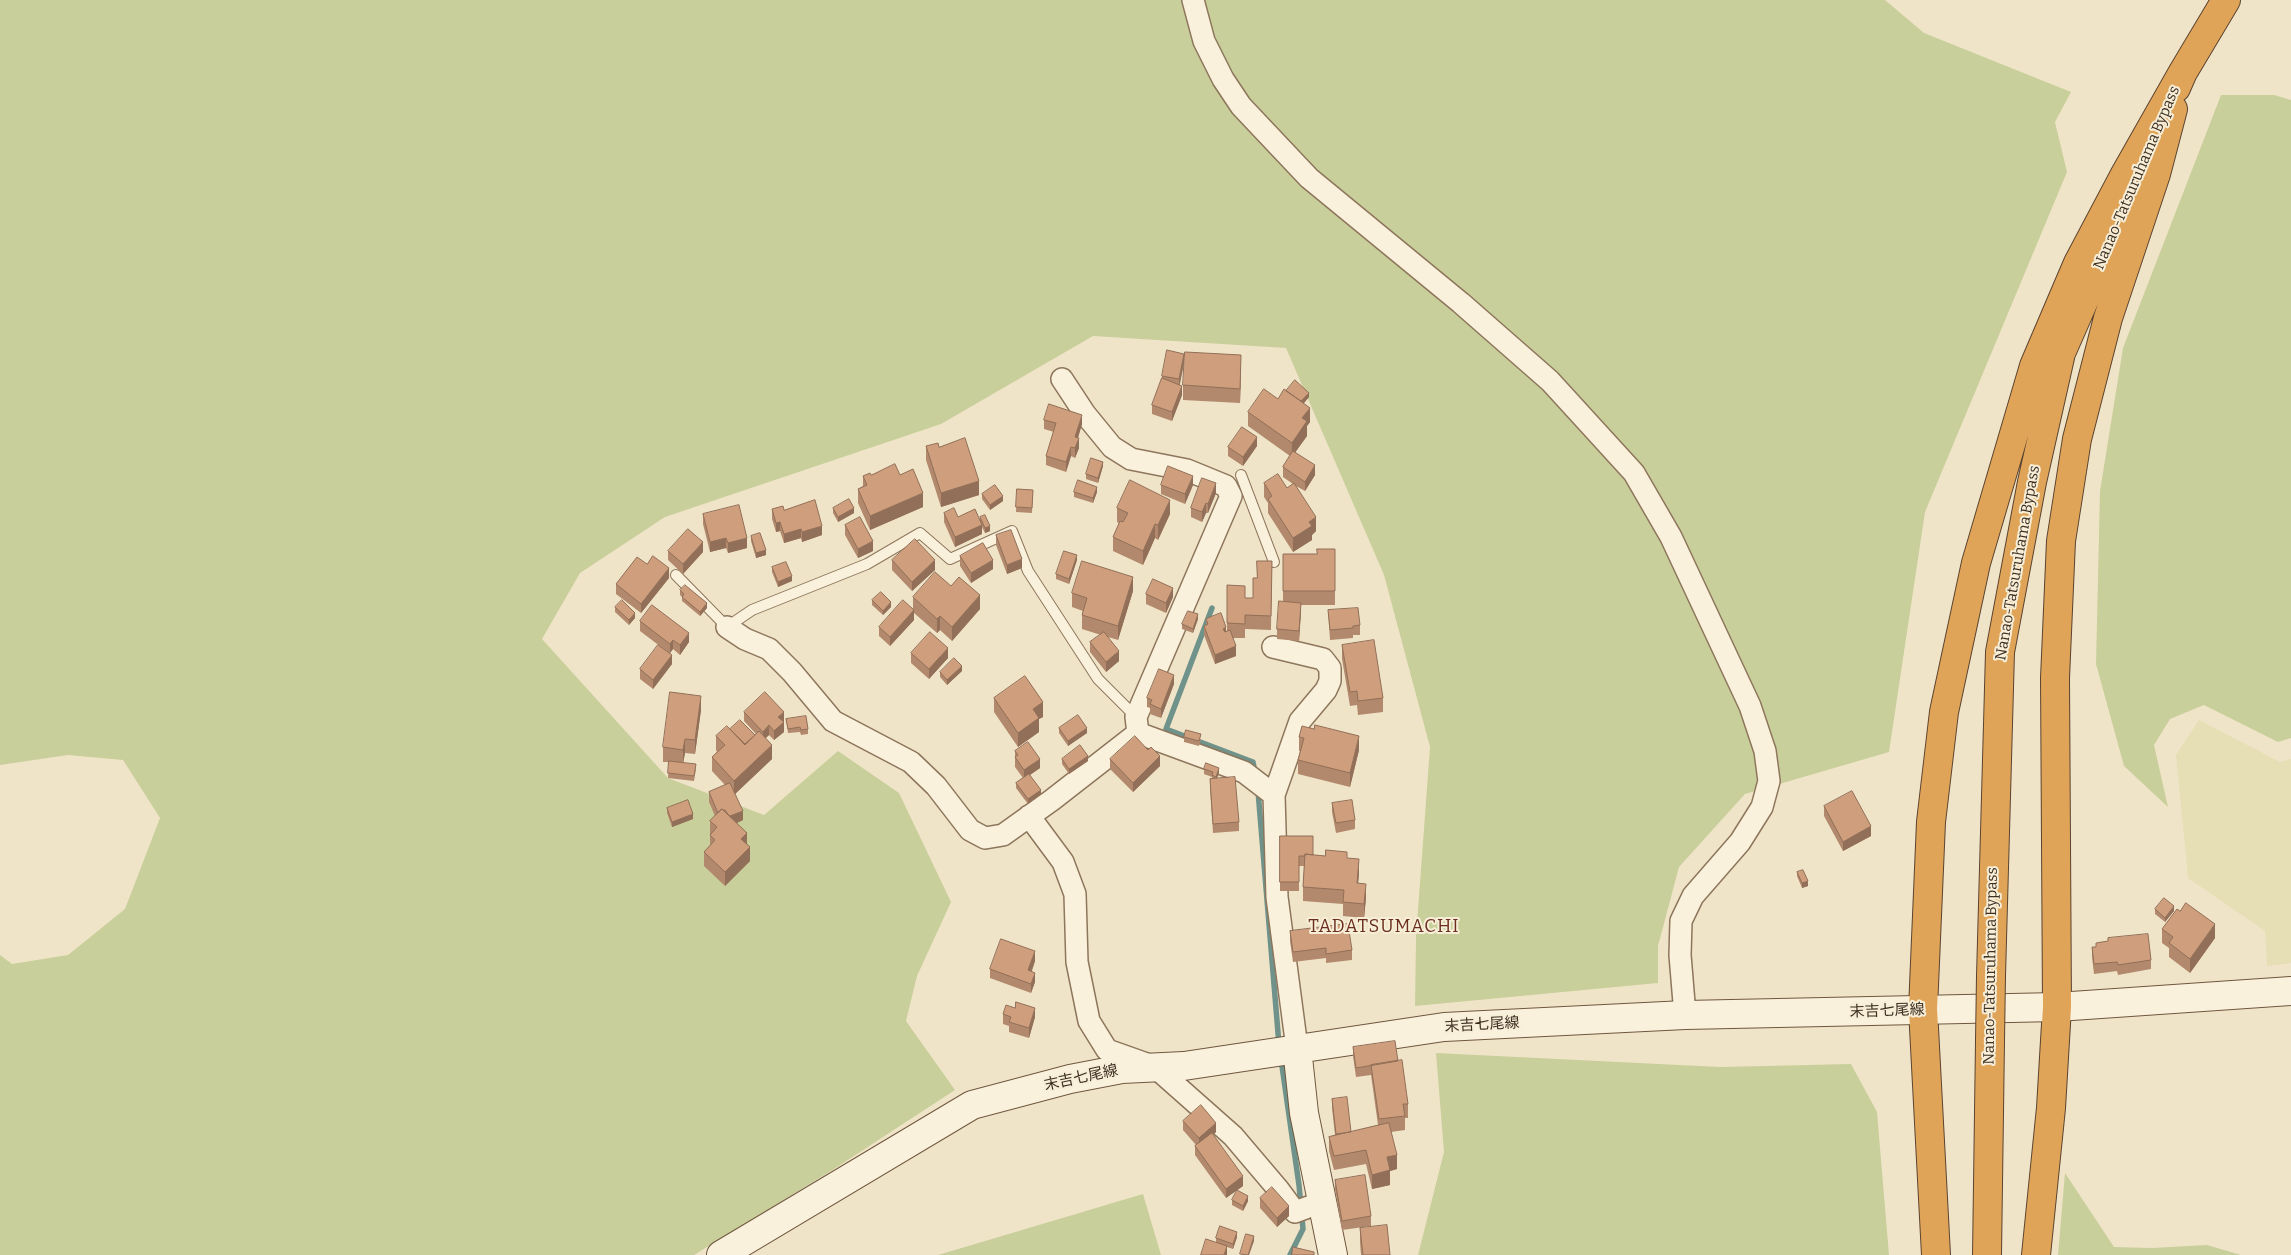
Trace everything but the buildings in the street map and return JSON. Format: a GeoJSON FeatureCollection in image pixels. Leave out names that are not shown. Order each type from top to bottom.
{"type":"FeatureCollection","features":[{"type":"Feature","properties":{"kind":"highway","name":"Nanao-Tatsuruhama Bypass"},"geometry":{"type":"LineString","coordinates":[[1987,1255],[1991,976],[2000,652],[2032,482],[2061,354],[2183,72],[2226,0]]}},
{"type":"Feature","properties":{"kind":"highway"},"geometry":{"type":"LineString","coordinates":[[2036,1255],[2051,1108],[2057,1008],[2055,678],[2061,542],[2077,439],[2108,318],[2156,174],[2183,72]]}},
{"type":"Feature","properties":{"kind":"highway"},"geometry":{"type":"LineString","coordinates":[[1936,1255],[1923,1009],[1931,822],[1944,712],[1976,563],[2034,366],[2078,263],[2119,184],[2183,72]]}},
{"type":"Feature","properties":{"kind":"main road","name":"末吉七尾線"},"geometry":{"type":"LineString","coordinates":[[721,1255],[972,1105],[1070,1079],[1122,1068],[1184,1066],[1444,1027],[1685,1015],[1923,1009],[2057,1008],[2291,991]]}},
{"type":"Feature","properties":{"kind":"main road"},"geometry":{"type":"LineString","coordinates":[[1297,1048],[1304,1113],[1333,1255]]}},
{"type":"Feature","properties":{"kind":"street"},"geometry":{"type":"LineString","coordinates":[[1193,0],[1204,41],[1223,79],[1241,106],[1309,178],[1462,303],[1550,381],[1634,473],[1671,537],[1750,706],[1765,751],[1769,781],[1762,807],[1740,842],[1693,896],[1681,921],[1680,955],[1685,1015]]}},
{"type":"Feature","properties":{"kind":"street"},"geometry":{"type":"LineString","coordinates":[[727,627],[745,639],[769,649],[792,672],[833,721],[912,762],[936,786],[970,830],[977,835],[985,838],[997,837],[1029,816],[1137,725],[1231,496],[1226,486],[1186,470],[1131,459],[1112,447],[1085,414],[1062,379]]}},
{"type":"Feature","properties":{"kind":"street"},"geometry":{"type":"LineString","coordinates":[[1274,647],[1323,659],[1330,668],[1330,681],[1326,690],[1300,721],[1274,795],[1277,897],[1297,1048]]}},
{"type":"Feature","properties":{"kind":"street"},"geometry":{"type":"LineString","coordinates":[[1137,725],[1244,772],[1274,795]]}},
{"type":"Feature","properties":{"kind":"street"},"geometry":{"type":"LineString","coordinates":[[1029,816],[1063,862],[1075,894],[1077,962],[1089,1021],[1108,1050],[1155,1067],[1233,1136],[1278,1189],[1294,1212],[1322,1202]]}},
{"type":"Feature","properties":{"kind":"lane"},"geometry":{"type":"LineString","coordinates":[[1231,496],[1240,475],[1274,562]]}},
{"type":"Feature","properties":{"kind":"lane"},"geometry":{"type":"LineString","coordinates":[[676,575],[727,627],[752,610],[867,564],[920,533],[950,559],[1012,531],[1028,571],[1098,679],[1137,725]]}},
{"type":"Feature","properties":{"kind":"shaded area"},"geometry":{"type":"Polygon","coordinates":[[[2199,720],[2280,762],[2291,759],[2291,963],[2267,966],[2265,931],[2188,878],[2176,755],[2199,720]]]}},
{"type":"Feature","properties":{"kind":"green space"},"geometry":{"type":"Polygon","coordinates":[[[0,0],[1885,0],[1924,33],[2071,92],[2055,122],[2067,172],[1925,512],[1889,752],[1745,794],[1679,867],[1658,946],[1658,983],[1415,1006],[1416,937],[1430,747],[1384,575],[1286,348],[1093,336],[941,424],[665,517],[580,573],[542,639],[668,778],[764,815],[838,751],[899,793],[951,902],[917,976],[906,1021],[955,1090],[834,1169],[694,1255],[0,1255],[0,955],[12,964],[68,955],[125,909],[160,818],[123,760],[68,755],[0,765],[0,0]]]}},
{"type":"Feature","properties":{"kind":"green space"},"geometry":{"type":"Polygon","coordinates":[[[2221,95],[2274,95],[2291,100],[2291,738],[2278,742],[2204,705],[2170,719],[2154,745],[2168,807],[2124,766],[2096,664],[2100,491],[2123,348],[2221,95]]]}},
{"type":"Feature","properties":{"kind":"green space"},"geometry":{"type":"Polygon","coordinates":[[[1436,1053],[1720,1067],[1851,1064],[1877,1112],[1889,1255],[1418,1255],[1444,1152],[1436,1053]]]}},
{"type":"Feature","properties":{"kind":"green space"},"geometry":{"type":"Polygon","coordinates":[[[2065,1173],[2114,1247],[2152,1248],[2207,1245],[2241,1255],[2058,1255],[2065,1173]]]}},
{"type":"Feature","properties":{"kind":"green space"},"geometry":{"type":"Polygon","coordinates":[[[1143,1194],[1161,1255],[938,1255],[1143,1194]]]}},
{"type":"Feature","properties":{"kind":"waterway"},"geometry":{"type":"LineString","coordinates":[[1212,608],[1166,729],[1253,762],[1255,772]]}},
{"type":"Feature","properties":{"kind":"waterway"},"geometry":{"type":"LineString","coordinates":[[1258,791],[1279,1045]]}},
{"type":"Feature","properties":{"kind":"waterway"},"geometry":{"type":"LineString","coordinates":[[1281,1059],[1299,1185],[1303,1229],[1290,1255]]}},
{"type":"Feature","properties":{"kind":"district","name":"TADATSUMACHI"},"geometry":{"type":"Point","coordinates":[1384,927]}}]}
